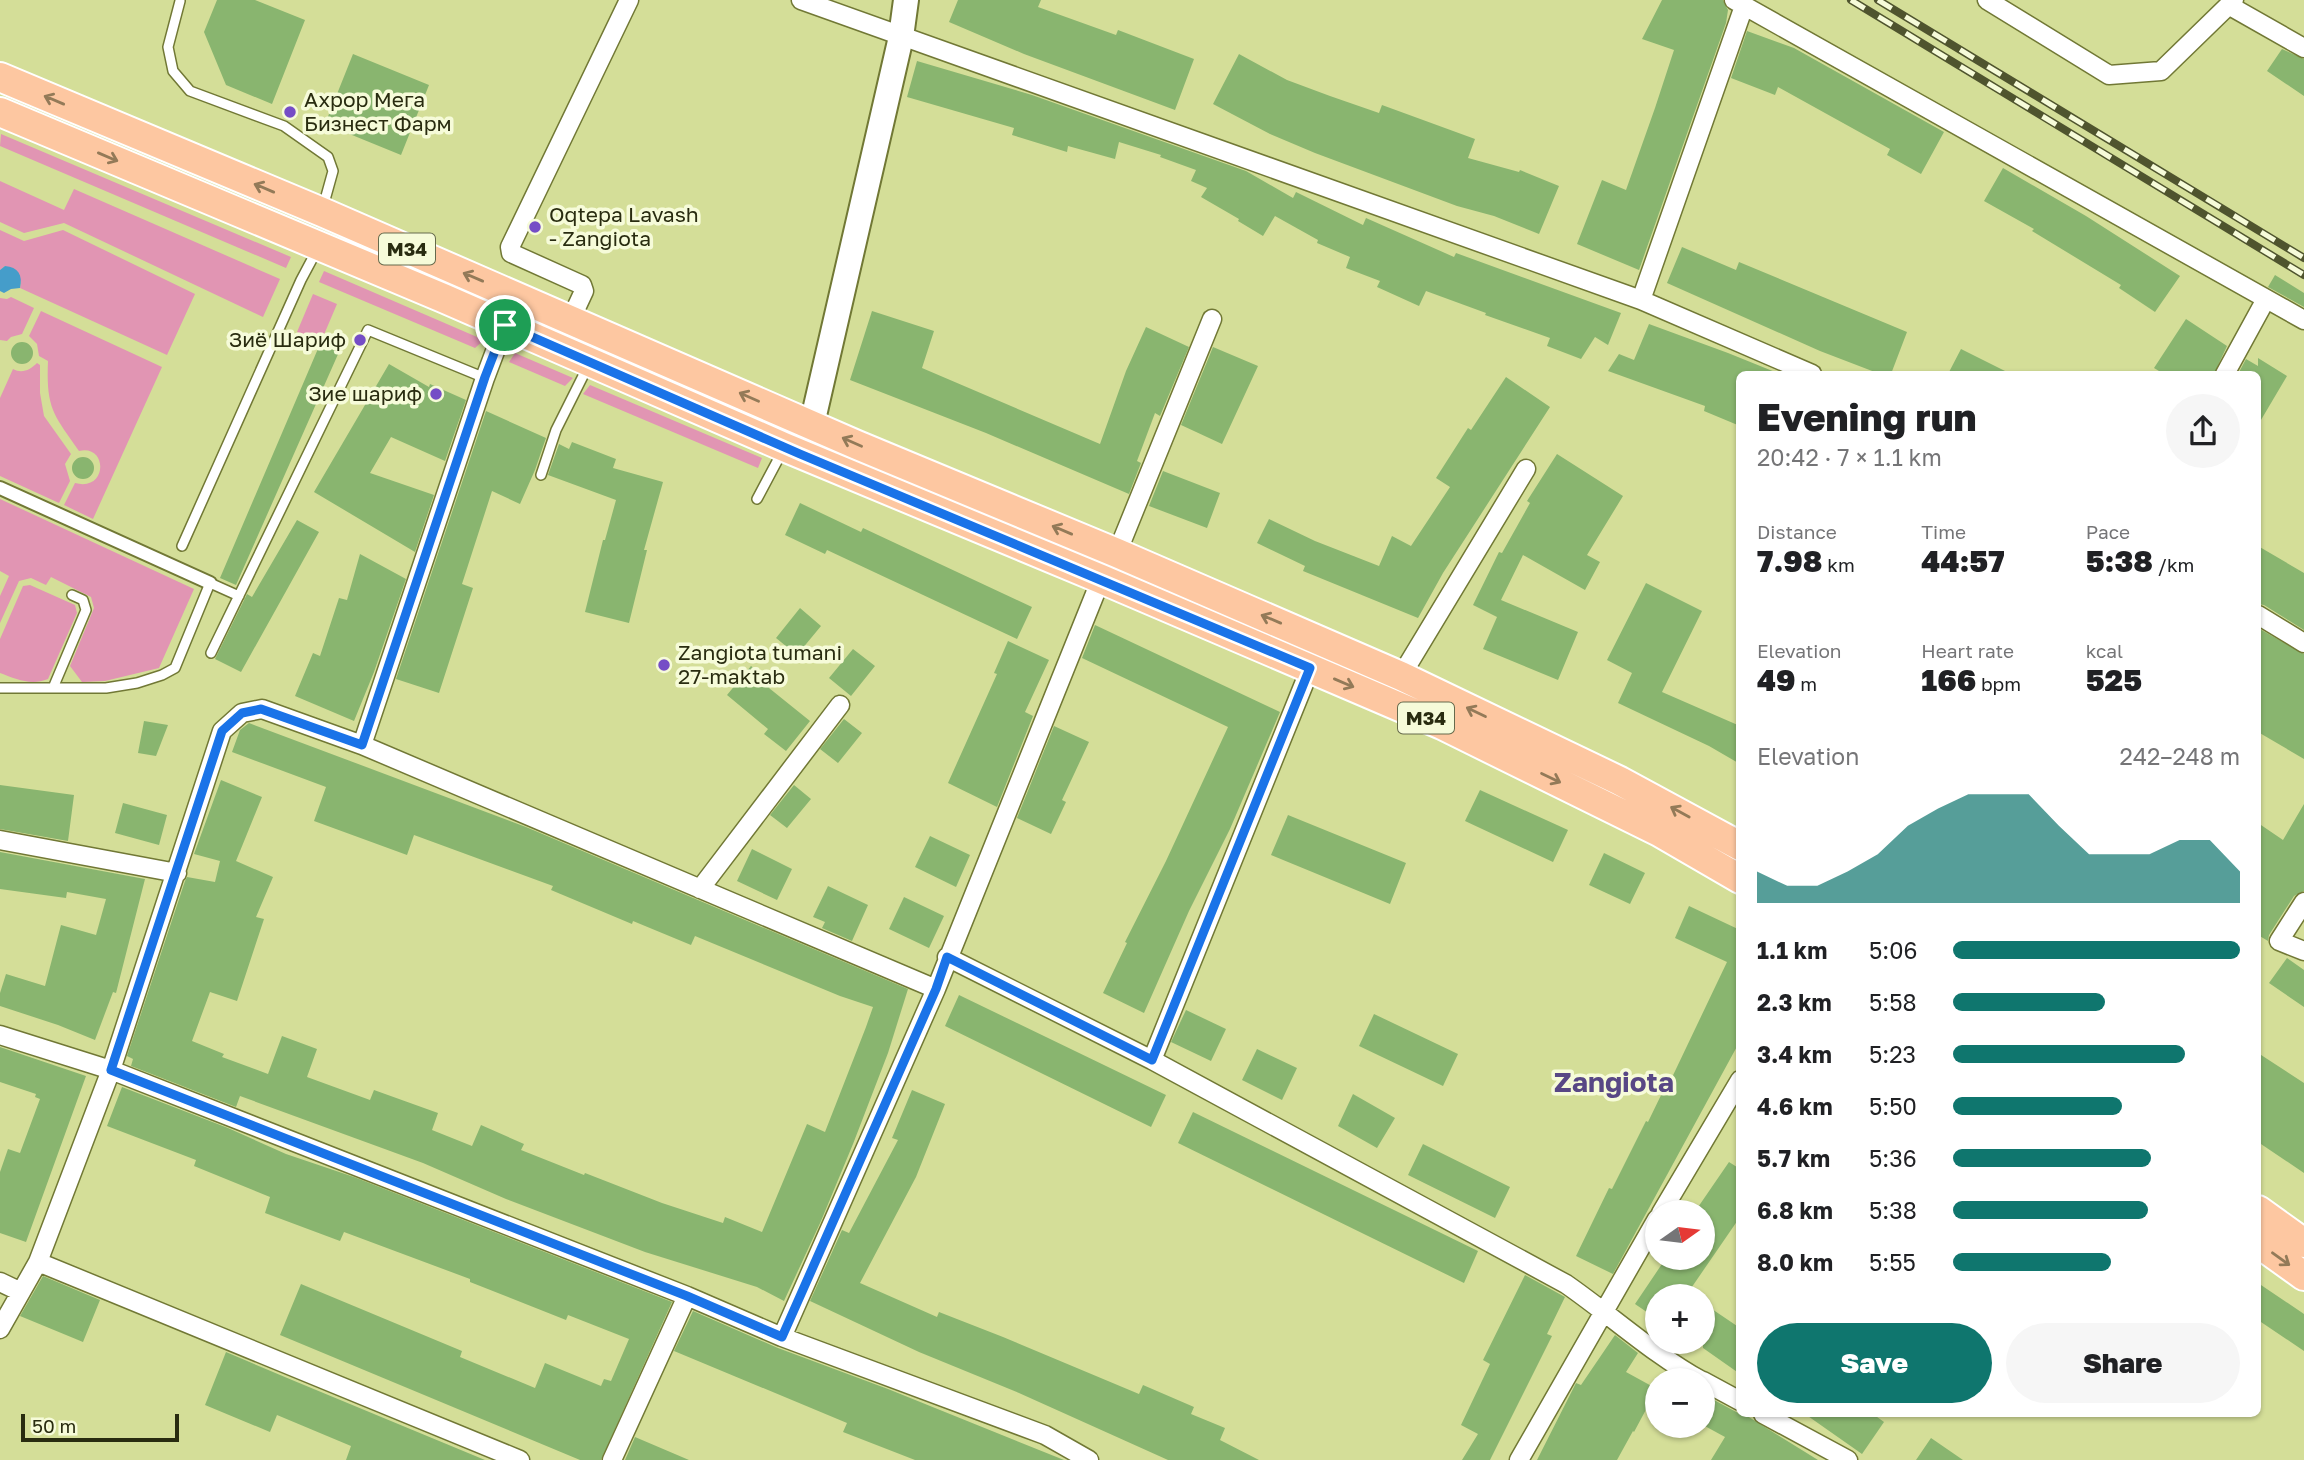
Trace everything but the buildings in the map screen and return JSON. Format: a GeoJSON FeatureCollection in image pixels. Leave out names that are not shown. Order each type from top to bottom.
{"type":"FeatureCollection","features":[{"type":"Feature","properties":{"kind":"main road"},"geometry":{"type":"LineString","coordinates":[[792,450],[812,424],[901,37],[906,0]]}},
{"type":"Feature","properties":{"kind":"main road","name":"M34"},"geometry":{"type":"LineString","coordinates":[[0,77],[1402,676],[1620,780],[1736,844]]}},
{"type":"Feature","properties":{"kind":"main road","name":"M34"},"geometry":{"type":"LineString","coordinates":[[0,112],[319,245],[792,450],[1442,725],[1599,801],[1736,877]]}},
{"type":"Feature","properties":{"kind":"main road"},"geometry":{"type":"LineString","coordinates":[[2261,1212],[2304,1243]]}},
{"type":"Feature","properties":{"kind":"main road"},"geometry":{"type":"LineString","coordinates":[[2261,1245],[2304,1276]]}},
{"type":"Feature","properties":{"kind":"street"},"geometry":{"type":"LineString","coordinates":[[570,319],[584,291],[582,285],[511,253],[510,247],[629,0]]}},
{"type":"Feature","properties":{"kind":"street"},"geometry":{"type":"LineString","coordinates":[[801,0],[1641,300],[1805,371]]}},
{"type":"Feature","properties":{"kind":"street"},"geometry":{"type":"LineString","coordinates":[[1987,0],[2109,75],[2161,71],[2232,3],[2304,48]]}},
{"type":"Feature","properties":{"kind":"street"},"geometry":{"type":"LineString","coordinates":[[1641,300],[1739,3],[2304,320]]}},
{"type":"Feature","properties":{"kind":"street"},"geometry":{"type":"LineString","coordinates":[[2227,371],[2266,299]]}},
{"type":"Feature","properties":{"kind":"street"},"geometry":{"type":"LineString","coordinates":[[1117,552],[1212,319]]}},
{"type":"Feature","properties":{"kind":"street"},"geometry":{"type":"LineString","coordinates":[[362,745],[485,377],[505,325]]}},
{"type":"Feature","properties":{"kind":"street"},"geometry":{"type":"LineString","coordinates":[[1402,676],[1526,469]]}},
{"type":"Feature","properties":{"kind":"street"},"geometry":{"type":"LineString","coordinates":[[0,488],[210,583]]}},
{"type":"Feature","properties":{"kind":"street"},"geometry":{"type":"LineString","coordinates":[[782,1337],[936,989],[1101,579]]}},
{"type":"Feature","properties":{"kind":"street"},"geometry":{"type":"LineString","coordinates":[[2261,617],[2304,643]]}},
{"type":"Feature","properties":{"kind":"street"},"geometry":{"type":"LineString","coordinates":[[1152,1060],[1310,668]]}},
{"type":"Feature","properties":{"kind":"street"},"geometry":{"type":"LineString","coordinates":[[700,889],[840,705]]}},
{"type":"Feature","properties":{"kind":"street"},"geometry":{"type":"LineString","coordinates":[[0,1329],[38,1262],[111,1070],[222,731],[242,713],[261,709],[362,745],[936,989]]}},
{"type":"Feature","properties":{"kind":"street"},"geometry":{"type":"LineString","coordinates":[[0,840],[177,873]]}},
{"type":"Feature","properties":{"kind":"street"},"geometry":{"type":"LineString","coordinates":[[2304,902],[2278,941],[2304,951]]}},
{"type":"Feature","properties":{"kind":"street"},"geometry":{"type":"LineString","coordinates":[[947,957],[1152,1060],[1566,1284],[1678,1368]]}},
{"type":"Feature","properties":{"kind":"street"},"geometry":{"type":"LineString","coordinates":[[0,1035],[111,1070],[687,1296],[782,1337],[1045,1435],[1089,1460]]}},
{"type":"Feature","properties":{"kind":"street"},"geometry":{"type":"LineString","coordinates":[[1669,1200],[1736,1087]]}},
{"type":"Feature","properties":{"kind":"street"},"geometry":{"type":"LineString","coordinates":[[1519,1460],[1645,1240]]}},
{"type":"Feature","properties":{"kind":"street"},"geometry":{"type":"LineString","coordinates":[[38,1262],[520,1460]]}},
{"type":"Feature","properties":{"kind":"street"},"geometry":{"type":"LineString","coordinates":[[0,1282],[21,1292]]}},
{"type":"Feature","properties":{"kind":"street"},"geometry":{"type":"LineString","coordinates":[[612,1460],[687,1296]]}},
{"type":"Feature","properties":{"kind":"street"},"geometry":{"type":"LineString","coordinates":[[1715,1388],[1736,1399]]}},
{"type":"Feature","properties":{"kind":"street"},"geometry":{"type":"LineString","coordinates":[[1769,1417],[1848,1460]]}},
{"type":"Feature","properties":{"kind":"lane"},"geometry":{"type":"LineString","coordinates":[[180,1],[168,47],[173,71],[190,90],[284,126],[328,157],[334,171],[321,212]]}},
{"type":"Feature","properties":{"kind":"lane"},"geometry":{"type":"LineString","coordinates":[[182,546],[319,245]]}},
{"type":"Feature","properties":{"kind":"lane"},"geometry":{"type":"LineString","coordinates":[[211,653],[368,330],[485,377]]}},
{"type":"Feature","properties":{"kind":"lane"},"geometry":{"type":"LineString","coordinates":[[541,475],[556,430],[590,362]]}},
{"type":"Feature","properties":{"kind":"lane"},"geometry":{"type":"LineString","coordinates":[[757,499],[792,450]]}},
{"type":"Feature","properties":{"kind":"lane"},"geometry":{"type":"LineString","coordinates":[[0,688],[107,688],[162,675],[175,668],[210,583],[239,597]]}},
{"type":"Feature","properties":{"kind":"lane"},"geometry":{"type":"LineString","coordinates":[[52,688],[86,610],[83,600],[72,595]]}},
{"type":"Feature","properties":{"kind":"shaded area"},"geometry":{"type":"Polygon","coordinates":[[[1,134],[291,257],[286,268],[0,146],[1,134]]]}},
{"type":"Feature","properties":{"kind":"shaded area"},"geometry":{"type":"Polygon","coordinates":[[[0,181],[64,210],[74,189],[280,279],[263,317],[64,223],[24,233],[0,222],[0,181]]]}},
{"type":"Feature","properties":{"kind":"shaded area"},"geometry":{"type":"Polygon","coordinates":[[[0,230],[24,241],[63,230],[195,294],[167,355],[20,288],[21,282],[5,266],[0,270],[0,230]]]}},
{"type":"Feature","properties":{"kind":"shaded area"},"geometry":{"type":"Polygon","coordinates":[[[324,271],[484,340],[475,348],[319,282],[324,271]]]}},
{"type":"Feature","properties":{"kind":"shaded area"},"geometry":{"type":"Polygon","coordinates":[[[313,294],[337,304],[320,344],[297,332],[313,294]]]}},
{"type":"Feature","properties":{"kind":"shaded area"},"geometry":{"type":"Polygon","coordinates":[[[11,297],[34,308],[22,334],[7,341],[0,340],[0,298],[11,297]]]}},
{"type":"Feature","properties":{"kind":"shaded area"},"geometry":{"type":"Polygon","coordinates":[[[41,311],[162,367],[93,519],[64,505],[75,483],[86,484],[94,481],[100,468],[95,454],[79,451],[53,410],[48,390],[48,361],[39,356],[37,344],[29,336],[41,311]]]}},
{"type":"Feature","properties":{"kind":"shaded area"},"geometry":{"type":"Polygon","coordinates":[[[515,353],[573,378],[565,386],[509,362],[515,353]]]}},
{"type":"Feature","properties":{"kind":"shaded area"},"geometry":{"type":"Polygon","coordinates":[[[37,363],[40,365],[40,393],[44,416],[71,454],[65,464],[70,481],[59,503],[0,476],[0,398],[13,369],[26,370],[37,363]]]}},
{"type":"Feature","properties":{"kind":"shaded area"},"geometry":{"type":"Polygon","coordinates":[[[590,385],[762,458],[758,468],[583,394],[590,385]]]}},
{"type":"Feature","properties":{"kind":"shaded area"},"geometry":{"type":"Polygon","coordinates":[[[0,499],[194,589],[159,668],[105,681],[82,682],[70,666],[94,608],[91,597],[51,577],[46,585],[31,578],[19,581],[0,623],[0,596],[9,576],[0,571],[0,499]]]}},
{"type":"Feature","properties":{"kind":"shaded area"},"geometry":{"type":"Polygon","coordinates":[[[30,585],[75,605],[77,613],[48,679],[36,682],[0,673],[0,639],[23,586],[30,585]]]}},
{"type":"Feature","properties":{"kind":"water"},"geometry":{"type":"Polygon","coordinates":[[[5,266],[16,270],[21,283],[20,288],[4,293],[0,291],[0,270],[5,266]]]}},
{"type":"Feature","properties":{"kind":"railway"},"geometry":{"type":"LineString","coordinates":[[1851,0],[2304,275]]}},
{"type":"Feature","properties":{"kind":"railway"},"geometry":{"type":"LineString","coordinates":[[1878,0],[2304,258]]}},
{"type":"Feature","properties":{"kind":"place","name":"Ахрор Мега Бизнест Фарм"},"geometry":{"type":"Point","coordinates":[290,112]}},
{"type":"Feature","properties":{"kind":"place","name":"Oqtepa Lavash - Zangiota"},"geometry":{"type":"Point","coordinates":[535,227]}},
{"type":"Feature","properties":{"kind":"place","name":"Зиё Шариф"},"geometry":{"type":"Point","coordinates":[360,340]}},
{"type":"Feature","properties":{"kind":"place","name":"Зие шариф"},"geometry":{"type":"Point","coordinates":[436,394]}},
{"type":"Feature","properties":{"kind":"place","name":"Zangiota tumani 27-maktab"},"geometry":{"type":"Point","coordinates":[664,665]}},
{"type":"Feature","properties":{"kind":"district","name":"Zangiota"},"geometry":{"type":"Point","coordinates":[1614,1082]}},
{"type":"Feature","properties":{"kind":"route"},"geometry":{"type":"LineString","coordinates":[[505,325],[800,454],[1310,668],[1152,1060],[947,957],[936,989],[782,1337],[687,1296],[111,1070],[222,731],[242,713],[261,709],[362,745],[485,377],[505,325]]}}]}
